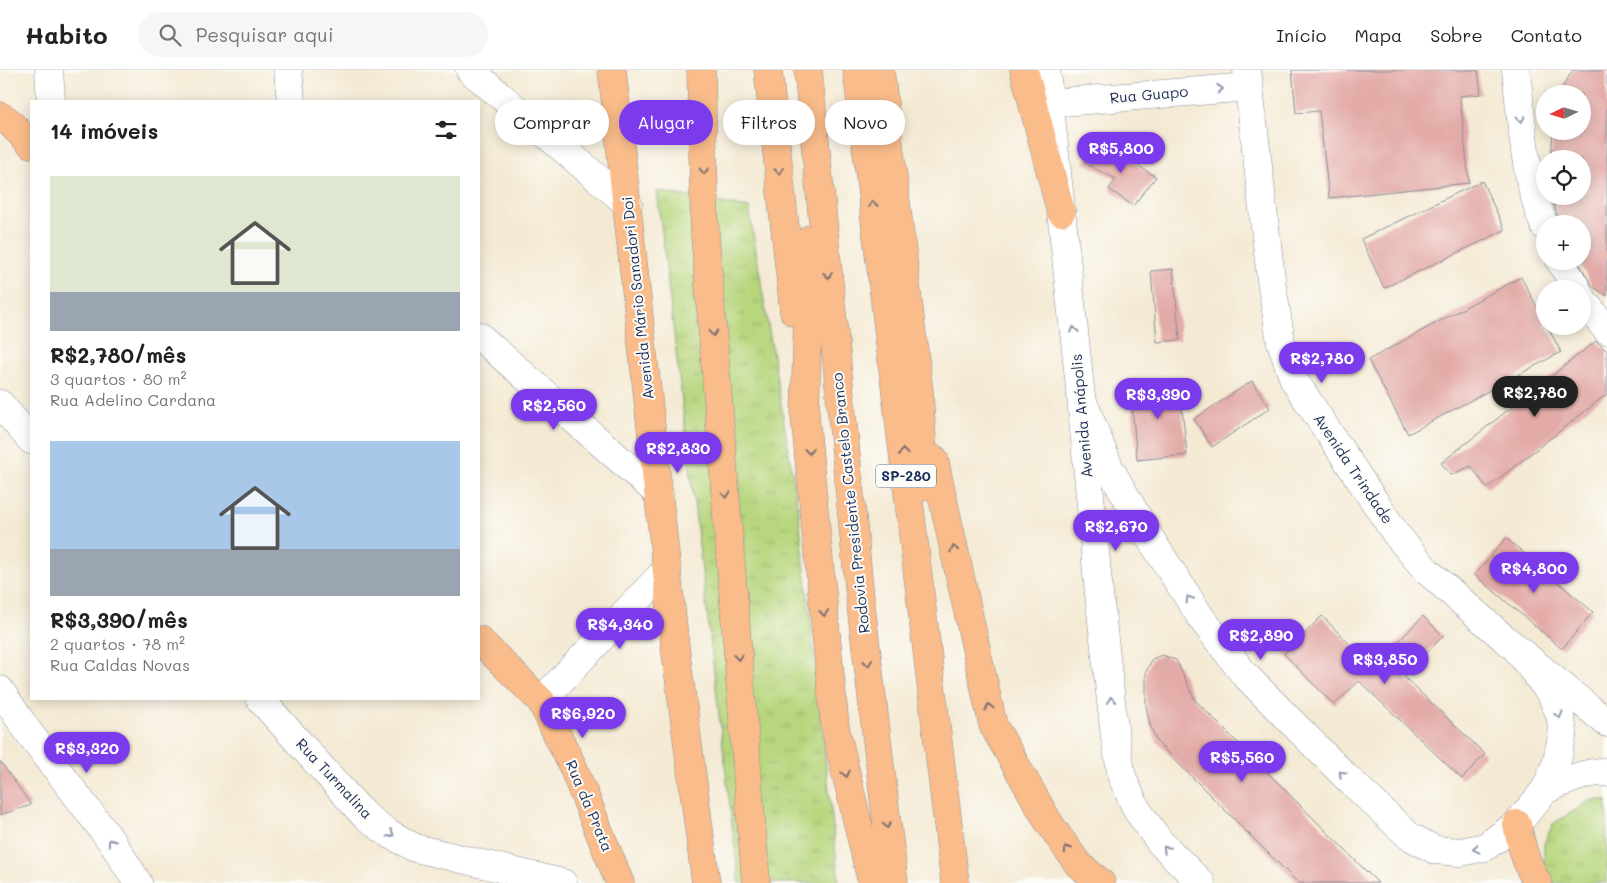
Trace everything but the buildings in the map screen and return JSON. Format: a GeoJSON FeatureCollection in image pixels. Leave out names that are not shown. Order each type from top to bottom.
{"type":"FeatureCollection","features":[{"type":"Feature","properties":{"kind":"main road","name":"Avenida Mário Sanadori Doi"},"geometry":{"type":"LineString","coordinates":[[612,70],[667,568],[706,883]]}},
{"type":"Feature","properties":{"kind":"main road"},"geometry":{"type":"LineString","coordinates":[[701,70],[706,236],[756,883]]}},
{"type":"Feature","properties":{"kind":"main road","name":"Rodovia Presidente Castelo Branco"},"geometry":{"type":"LineString","coordinates":[[768,70],[805,416],[835,727],[872,883]]}},
{"type":"Feature","properties":{"kind":"main road","name":"Rodovia Presidente Castelo Branco"},"geometry":{"type":"LineString","coordinates":[[808,70],[811,100]]}},
{"type":"Feature","properties":{"kind":"main road","name":"SP-280"},"geometry":{"type":"LineString","coordinates":[[856,70],[955,883]]}},
{"type":"Feature","properties":{"kind":"main road"},"geometry":{"type":"LineString","coordinates":[[880,70],[919,392],[944,781],[963,883]]}},
{"type":"Feature","properties":{"kind":"main road"},"geometry":{"type":"LineString","coordinates":[[1024,70],[1061,212]]}},
{"type":"Feature","properties":{"kind":"main road"},"geometry":{"type":"LineString","coordinates":[[0,116],[7,120],[30,143]]}},
{"type":"Feature","properties":{"kind":"main road","name":"Rodovia Presidente Castelo Branco"},"geometry":{"type":"LineString","coordinates":[[815,133],[860,597],[894,883]]}},
{"type":"Feature","properties":{"kind":"main road","name":"Rodovia Presidente Castelo Branco"},"geometry":{"type":"LineString","coordinates":[[805,416],[813,145]]}},
{"type":"Feature","properties":{"kind":"main road"},"geometry":{"type":"LineString","coordinates":[[877,234],[919,392],[993,725],[1049,823],[1078,864],[1101,883]]}},
{"type":"Feature","properties":{"kind":"main road","name":"Rua da Prata"},"geometry":{"type":"LineString","coordinates":[[480,641],[541,701],[573,767],[620,883]]}},
{"type":"Feature","properties":{"kind":"main road"},"geometry":{"type":"LineString","coordinates":[[1517,824],[1523,850],[1531,872],[1538,883]]}},
{"type":"Feature","properties":{"kind":"street"},"geometry":{"type":"LineString","coordinates":[[49,70],[51,100]]}},
{"type":"Feature","properties":{"kind":"street"},"geometry":{"type":"LineString","coordinates":[[288,70],[291,100]]}},
{"type":"Feature","properties":{"kind":"street"},"geometry":{"type":"LineString","coordinates":[[470,70],[628,204]]}},
{"type":"Feature","properties":{"kind":"street","name":"Avenida Anápolis"},"geometry":{"type":"LineString","coordinates":[[1046,70],[1081,397],[1100,604],[1115,737],[1122,777],[1137,810],[1160,842],[1201,883]]}},
{"type":"Feature","properties":{"kind":"street"},"geometry":{"type":"LineString","coordinates":[[1516,70],[1526,164],[1540,215]]}},
{"type":"Feature","properties":{"kind":"street","name":"Rua Guapo"},"geometry":{"type":"LineString","coordinates":[[1050,103],[1248,79]]}},
{"type":"Feature","properties":{"kind":"street","name":"Avenida Trindade"},"geometry":{"type":"LineString","coordinates":[[1248,79],[1271,279],[1281,342],[1294,380],[1396,534],[1428,571],[1514,646]]}},
{"type":"Feature","properties":{"kind":"street"},"geometry":{"type":"LineString","coordinates":[[1591,310],[1607,330]]}},
{"type":"Feature","properties":{"kind":"street"},"geometry":{"type":"LineString","coordinates":[[480,337],[659,494]]}},
{"type":"Feature","properties":{"kind":"street"},"geometry":{"type":"LineString","coordinates":[[1081,397],[1109,467],[1146,532],[1202,619],[1244,674],[1344,776],[1409,836],[1435,850],[1461,852],[1485,847],[1517,824],[1545,790],[1556,765],[1563,732],[1560,715],[1551,694],[1514,646]]}},
{"type":"Feature","properties":{"kind":"street"},"geometry":{"type":"LineString","coordinates":[[4,416],[30,439]]}},
{"type":"Feature","properties":{"kind":"street"},"geometry":{"type":"LineString","coordinates":[[541,701],[667,568]]}},
{"type":"Feature","properties":{"kind":"street"},"geometry":{"type":"LineString","coordinates":[[1514,646],[1607,723]]}},
{"type":"Feature","properties":{"kind":"street"},"geometry":{"type":"LineString","coordinates":[[0,690],[27,730],[112,842],[138,883]]}},
{"type":"Feature","properties":{"kind":"street","name":"Rua Turmalina"},"geometry":{"type":"LineString","coordinates":[[261,700],[363,814],[388,833],[415,848],[563,883]]}},
{"type":"Feature","properties":{"kind":"street"},"geometry":{"type":"LineString","coordinates":[[1545,790],[1579,776],[1607,772]]}},
{"type":"Feature","properties":{"kind":"green space"},"geometry":{"type":"Polygon","coordinates":[[[657,191],[749,208],[799,515],[839,883],[739,883],[657,191]]]}},
{"type":"Feature","properties":{"kind":"green space"},"geometry":{"type":"Polygon","coordinates":[[[1591,800],[1607,800],[1607,883],[1551,883],[1544,875],[1544,844],[1553,824],[1591,800]]]}}]}
